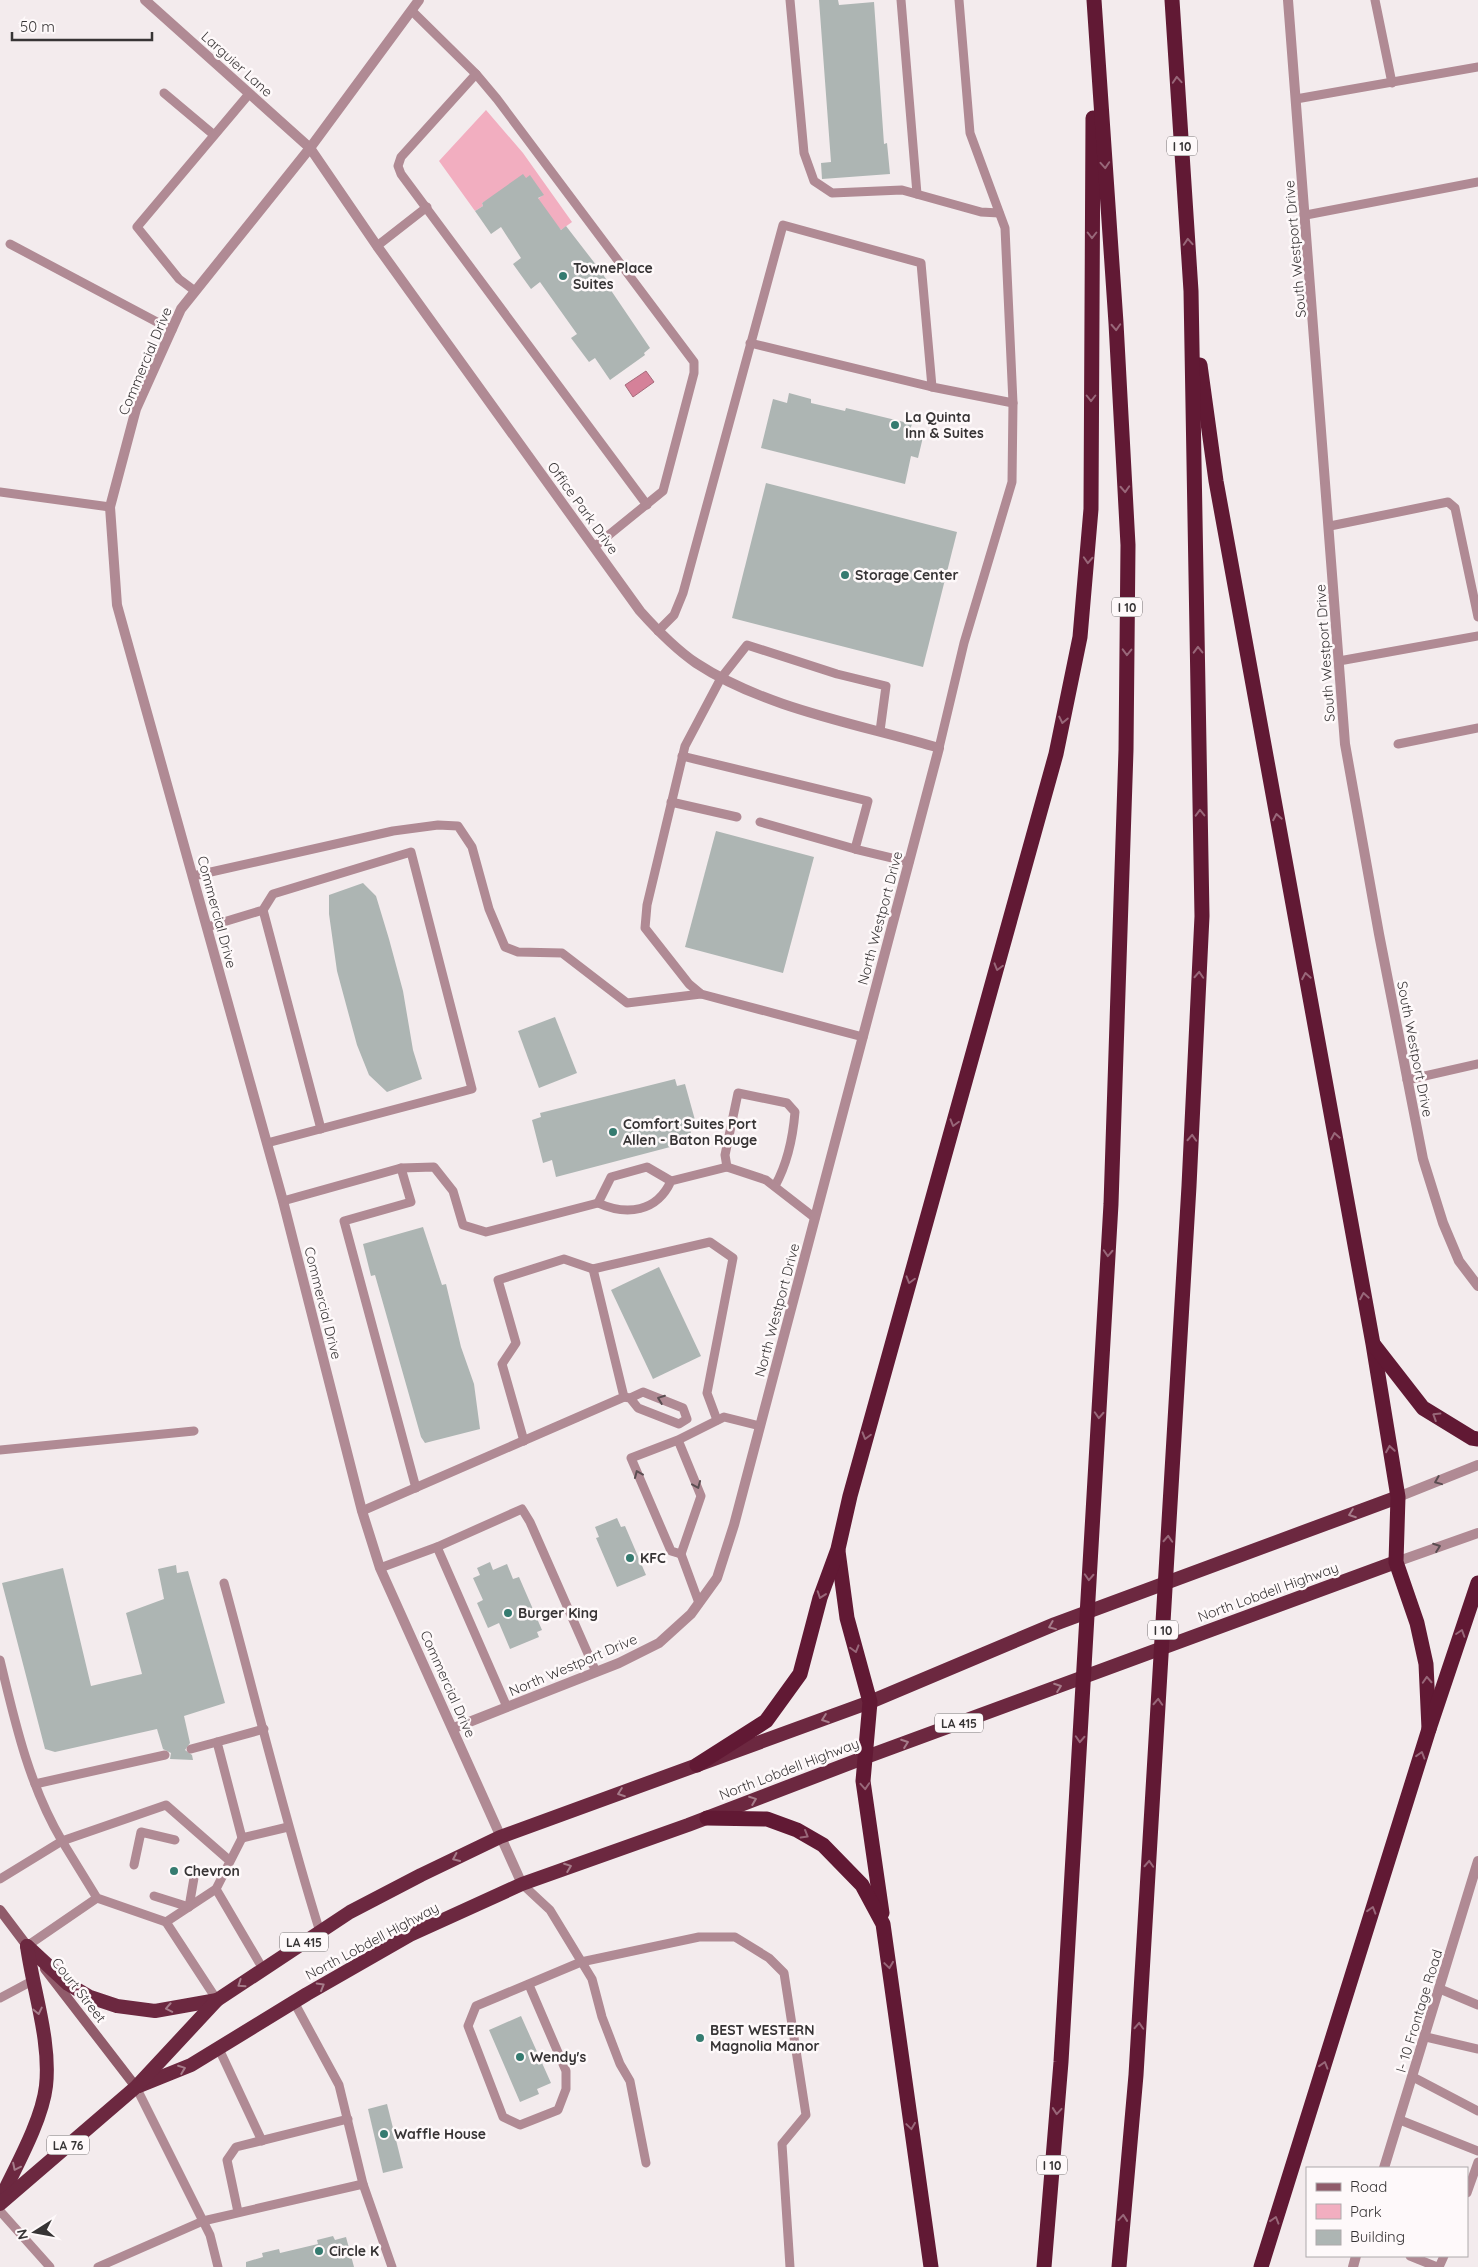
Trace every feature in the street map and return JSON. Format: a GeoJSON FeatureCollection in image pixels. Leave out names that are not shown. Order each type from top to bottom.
{"type":"FeatureCollection","features":[{"type":"Feature","properties":{"kind":"highway","name":"I 10"},"geometry":{"type":"LineString","coordinates":[[1119,2267],[1136,2075],[1189,1186],[1202,916],[1191,291],[1172,0]]}},
{"type":"Feature","properties":{"kind":"highway","name":"I 10"},"geometry":{"type":"LineString","coordinates":[[1044,2267],[1061,2062],[1111,1204],[1126,750],[1128,545],[1116,322],[1094,6]]}},
{"type":"Feature","properties":{"kind":"highway"},"geometry":{"type":"LineString","coordinates":[[697,1765],[766,1721],[800,1674],[820,1598],[838,1550],[850,1496],[1056,754],[1080,637],[1090,509],[1094,6]]}},
{"type":"Feature","properties":{"kind":"highway"},"geometry":{"type":"LineString","coordinates":[[1191,291],[1216,481],[1373,1344],[1398,1497],[1396,1562],[1417,1623],[1426,1664],[1429,1729]]}},
{"type":"Feature","properties":{"kind":"highway"},"geometry":{"type":"LineString","coordinates":[[1373,1344],[1423,1408],[1472,1438],[1478,1439]]}},
{"type":"Feature","properties":{"kind":"highway","name":"North Lobdell Highway"},"geometry":{"type":"LineString","coordinates":[[0,2204],[136,2087],[217,2000],[359,1907],[500,1837],[870,1702],[1055,1624],[1398,1497]]}},
{"type":"Feature","properties":{"kind":"highway"},"geometry":{"type":"LineString","coordinates":[[838,1550],[847,1618],[870,1702],[867,1757],[863,1781],[931,2267]]}},
{"type":"Feature","properties":{"kind":"highway","name":"North Lobdell Highway"},"geometry":{"type":"LineString","coordinates":[[136,2087],[191,2066],[294,2002],[410,1935],[522,1884],[707,1818],[1396,1562]]}},
{"type":"Feature","properties":{"kind":"highway"},"geometry":{"type":"LineString","coordinates":[[1260,2267],[1429,1729],[1478,1583]]}},
{"type":"Feature","properties":{"kind":"highway"},"geometry":{"type":"LineString","coordinates":[[707,1818],[767,1819],[797,1830],[823,1846],[862,1885],[883,1924]]}},
{"type":"Feature","properties":{"kind":"highway"},"geometry":{"type":"LineString","coordinates":[[0,2200],[26,2145],[46,2087],[46,2050],[27,1946]]}},
{"type":"Feature","properties":{"kind":"highway"},"geometry":{"type":"LineString","coordinates":[[27,1946],[68,1984],[90,1997],[117,2006],[154,2011],[217,2000]]}},
{"type":"Feature","properties":{"kind":"main road","name":"Court Street"},"geometry":{"type":"LineString","coordinates":[[1,1914],[136,2087]]}},
{"type":"Feature","properties":{"kind":"street","name":"Larguier Lane"},"geometry":{"type":"LineString","coordinates":[[145,0],[310,148]]}},
{"type":"Feature","properties":{"kind":"street","name":"Commercial Drive"},"geometry":{"type":"LineString","coordinates":[[419,0],[310,148],[181,309],[136,409],[110,507],[117,605],[283,1201],[362,1511],[380,1568],[454,1728],[522,1884]]}},
{"type":"Feature","properties":{"kind":"street","name":"South Westport Drive"},"geometry":{"type":"LineString","coordinates":[[1288,0],[1330,526],[1345,744],[1422,1159],[1443,1223],[1459,1261],[1478,1286]]}},
{"type":"Feature","properties":{"kind":"street","name":"Office Park Drive"},"geometry":{"type":"LineString","coordinates":[[310,148],[377,246],[640,611],[658,631],[695,662],[721,678],[761,697],[939,748]]}},
{"type":"Feature","properties":{"kind":"street","name":"North Westport Drive"},"geometry":{"type":"LineString","coordinates":[[454,1728],[596,1672],[659,1643],[691,1614],[717,1578],[760,1426],[939,748]]}},
{"type":"Feature","properties":{"kind":"street","name":"LA 415"},"geometry":{"type":"LineString","coordinates":[[1398,1497],[1478,1465]]}},
{"type":"Feature","properties":{"kind":"street","name":"North Lobdell Highway"},"geometry":{"type":"LineString","coordinates":[[1396,1562],[1478,1532]]}},
{"type":"Feature","properties":{"kind":"street","name":"I- 10 Frontage Road"},"geometry":{"type":"LineString","coordinates":[[1384,2167],[1426,2037],[1478,1861]]}},
{"type":"Feature","properties":{"kind":"lane"},"geometry":{"type":"LineString","coordinates":[[790,0],[804,153],[814,181],[832,193],[902,190],[981,212],[999,213]]}},
{"type":"Feature","properties":{"kind":"lane"},"geometry":{"type":"LineString","coordinates":[[901,0],[916,194]]}},
{"type":"Feature","properties":{"kind":"lane"},"geometry":{"type":"LineString","coordinates":[[939,748],[964,643],[1012,482],[1013,403],[1005,228],[970,133],[959,0]]}},
{"type":"Feature","properties":{"kind":"lane"},"geometry":{"type":"LineString","coordinates":[[1375,0],[1392,83]]}},
{"type":"Feature","properties":{"kind":"lane"},"geometry":{"type":"LineString","coordinates":[[412,11],[476,74],[694,362],[694,373],[663,491],[594,547]]}},
{"type":"Feature","properties":{"kind":"lane"},"geometry":{"type":"LineString","coordinates":[[1296,99],[1478,67]]}},
{"type":"Feature","properties":{"kind":"lane"},"geometry":{"type":"LineString","coordinates":[[476,74],[401,157],[398,166],[401,174],[647,505]]}},
{"type":"Feature","properties":{"kind":"lane"},"geometry":{"type":"LineString","coordinates":[[164,92],[214,135]]}},
{"type":"Feature","properties":{"kind":"lane"},"geometry":{"type":"LineString","coordinates":[[195,291],[179,279],[137,227],[250,94]]}},
{"type":"Feature","properties":{"kind":"lane"},"geometry":{"type":"LineString","coordinates":[[1306,215],[1478,182]]}},
{"type":"Feature","properties":{"kind":"lane"},"geometry":{"type":"LineString","coordinates":[[377,246],[427,208]]}},
{"type":"Feature","properties":{"kind":"lane"},"geometry":{"type":"LineString","coordinates":[[658,631],[674,615],[683,594],[783,225],[921,263],[932,387]]}},
{"type":"Feature","properties":{"kind":"lane"},"geometry":{"type":"LineString","coordinates":[[10,244],[172,330]]}},
{"type":"Feature","properties":{"kind":"lane"},"geometry":{"type":"LineString","coordinates":[[750,343],[932,387],[1013,403]]}},
{"type":"Feature","properties":{"kind":"lane"},"geometry":{"type":"LineString","coordinates":[[0,492],[110,507]]}},
{"type":"Feature","properties":{"kind":"lane"},"geometry":{"type":"LineString","coordinates":[[1330,526],[1448,502],[1455,508],[1478,617]]}},
{"type":"Feature","properties":{"kind":"lane"},"geometry":{"type":"LineString","coordinates":[[1339,661],[1478,636]]}},
{"type":"Feature","properties":{"kind":"lane"},"geometry":{"type":"LineString","coordinates":[[701,994],[689,984],[645,928],[647,905],[684,746],[721,678],[747,645],[837,674],[886,686],[880,731]]}},
{"type":"Feature","properties":{"kind":"lane"},"geometry":{"type":"LineString","coordinates":[[1398,744],[1478,728]]}},
{"type":"Feature","properties":{"kind":"lane"},"geometry":{"type":"LineString","coordinates":[[682,756],[868,801],[855,848]]}},
{"type":"Feature","properties":{"kind":"lane"},"geometry":{"type":"LineString","coordinates":[[671,802],[737,817]]}},
{"type":"Feature","properties":{"kind":"lane"},"geometry":{"type":"LineString","coordinates":[[760,822],[909,862]]}},
{"type":"Feature","properties":{"kind":"lane"},"geometry":{"type":"LineString","coordinates":[[193,876],[393,831],[438,826],[458,826],[472,847],[489,909],[505,947],[518,952],[562,953],[627,1003],[701,994],[863,1037]]}},
{"type":"Feature","properties":{"kind":"lane"},"geometry":{"type":"LineString","coordinates":[[207,927],[263,910],[272,894],[411,852],[472,1088],[267,1143]]}},
{"type":"Feature","properties":{"kind":"lane"},"geometry":{"type":"LineString","coordinates":[[263,910],[321,1129]]}},
{"type":"Feature","properties":{"kind":"lane"},"geometry":{"type":"LineString","coordinates":[[1407,1080],[1478,1064]]}},
{"type":"Feature","properties":{"kind":"lane"},"geometry":{"type":"LineString","coordinates":[[727,1167],[725,1155],[738,1093],[787,1103],[795,1112],[794,1125],[782,1173],[774,1186]]}},
{"type":"Feature","properties":{"kind":"lane"},"geometry":{"type":"LineString","coordinates":[[283,1201],[401,1168],[434,1166],[453,1191],[463,1225],[486,1232],[598,1203],[610,1208],[629,1211],[656,1202],[666,1192],[671,1181]]}},
{"type":"Feature","properties":{"kind":"lane"},"geometry":{"type":"LineString","coordinates":[[598,1203],[611,1177],[646,1166],[671,1181],[727,1167],[766,1180],[815,1218]]}},
{"type":"Feature","properties":{"kind":"lane"},"geometry":{"type":"LineString","coordinates":[[401,1168],[411,1202],[344,1221],[416,1488]]}},
{"type":"Feature","properties":{"kind":"lane"},"geometry":{"type":"LineString","coordinates":[[524,1441],[502,1364],[516,1343],[498,1280],[564,1259],[593,1270],[710,1242],[733,1258],[707,1393],[717,1420]]}},
{"type":"Feature","properties":{"kind":"lane"},"geometry":{"type":"LineString","coordinates":[[593,1270],[627,1398],[638,1408],[679,1424],[687,1419]]}},
{"type":"Feature","properties":{"kind":"lane"},"geometry":{"type":"LineString","coordinates":[[362,1511],[643,1392],[683,1408],[687,1419],[702,1428]]}},
{"type":"Feature","properties":{"kind":"lane"},"geometry":{"type":"LineString","coordinates":[[681,1554],[671,1551],[631,1458],[678,1440],[724,1417],[760,1426]]}},
{"type":"Feature","properties":{"kind":"lane"},"geometry":{"type":"LineString","coordinates":[[0,1450],[194,1431]]}},
{"type":"Feature","properties":{"kind":"lane"},"geometry":{"type":"LineString","coordinates":[[678,1440],[702,1496],[681,1554],[699,1603]]}},
{"type":"Feature","properties":{"kind":"lane"},"geometry":{"type":"LineString","coordinates":[[380,1568],[437,1547],[522,1508],[530,1522],[596,1672]]}},
{"type":"Feature","properties":{"kind":"lane"},"geometry":{"type":"LineString","coordinates":[[437,1547],[508,1707]]}},
{"type":"Feature","properties":{"kind":"lane"},"geometry":{"type":"LineString","coordinates":[[224,1584],[264,1729],[288,1827],[320,1932]]}},
{"type":"Feature","properties":{"kind":"lane"},"geometry":{"type":"LineString","coordinates":[[0,1660],[19,1743],[45,1813],[97,1898],[166,1922],[217,2000]]}},
{"type":"Feature","properties":{"kind":"lane"},"geometry":{"type":"LineString","coordinates":[[191,1749],[264,1729]]}},
{"type":"Feature","properties":{"kind":"lane"},"geometry":{"type":"LineString","coordinates":[[166,1922],[216,1889],[242,1838],[217,1742]]}},
{"type":"Feature","properties":{"kind":"lane"},"geometry":{"type":"LineString","coordinates":[[35,1784],[165,1755]]}},
{"type":"Feature","properties":{"kind":"lane"},"geometry":{"type":"LineString","coordinates":[[0,1878],[62,1841],[166,1805],[230,1861]]}},
{"type":"Feature","properties":{"kind":"lane"},"geometry":{"type":"LineString","coordinates":[[130,1817],[141,1832],[175,1840]]}},
{"type":"Feature","properties":{"kind":"lane"},"geometry":{"type":"LineString","coordinates":[[242,1838],[288,1827]]}},
{"type":"Feature","properties":{"kind":"lane"},"geometry":{"type":"LineString","coordinates":[[134,1865],[141,1832]]}},
{"type":"Feature","properties":{"kind":"lane"},"geometry":{"type":"LineString","coordinates":[[189,1907],[195,1872]]}},
{"type":"Feature","properties":{"kind":"lane"},"geometry":{"type":"LineString","coordinates":[[522,1884],[550,1910],[592,1979],[602,2018],[620,2064],[630,2081],[646,2162]]}},
{"type":"Feature","properties":{"kind":"lane"},"geometry":{"type":"LineString","coordinates":[[216,1889],[263,1970]]}},
{"type":"Feature","properties":{"kind":"lane"},"geometry":{"type":"LineString","coordinates":[[154,1896],[189,1907]]}},
{"type":"Feature","properties":{"kind":"lane"},"geometry":{"type":"LineString","coordinates":[[27,1946],[97,1898]]}},
{"type":"Feature","properties":{"kind":"lane"},"geometry":{"type":"LineString","coordinates":[[528,1985],[566,2071],[566,2089],[558,2110],[520,2125],[503,2117],[468,2026],[476,2006],[581,1962],[699,1937],[735,1937],[768,1958],[784,1973],[806,2115],[782,2144],[790,2267]]}},
{"type":"Feature","properties":{"kind":"lane"},"geometry":{"type":"LineString","coordinates":[[0,1998],[32,1981]]}},
{"type":"Feature","properties":{"kind":"lane"},"geometry":{"type":"LineString","coordinates":[[1440,1989],[1478,2005]]}},
{"type":"Feature","properties":{"kind":"lane"},"geometry":{"type":"LineString","coordinates":[[294,2002],[340,2085],[364,2184],[392,2267]]}},
{"type":"Feature","properties":{"kind":"lane"},"geometry":{"type":"LineString","coordinates":[[1426,2037],[1478,2049]]}},
{"type":"Feature","properties":{"kind":"lane"},"geometry":{"type":"LineString","coordinates":[[219,2049],[262,2141]]}},
{"type":"Feature","properties":{"kind":"lane"},"geometry":{"type":"LineString","coordinates":[[1413,2076],[1478,2111]]}},
{"type":"Feature","properties":{"kind":"lane"},"geometry":{"type":"LineString","coordinates":[[136,2087],[210,2234],[218,2267]]}},
{"type":"Feature","properties":{"kind":"lane"},"geometry":{"type":"LineString","coordinates":[[238,2212],[227,2160],[236,2147],[348,2119]]}},
{"type":"Feature","properties":{"kind":"lane"},"geometry":{"type":"LineString","coordinates":[[1400,2120],[1478,2151]]}},
{"type":"Feature","properties":{"kind":"lane"},"geometry":{"type":"LineString","coordinates":[[1468,2190],[1478,2162]]}},
{"type":"Feature","properties":{"kind":"lane"},"geometry":{"type":"LineString","coordinates":[[98,2267],[203,2221],[364,2184]]}},
{"type":"Feature","properties":{"kind":"lane"},"geometry":{"type":"LineString","coordinates":[[0,2212],[50,2267]]}},
{"type":"Feature","properties":{"kind":"lane"},"geometry":{"type":"LineString","coordinates":[[1413,2257],[1438,2267]]}},
{"type":"Feature","properties":{"kind":"green space"},"geometry":{"type":"Polygon","coordinates":[[[486,110],[523,153],[572,222],[561,230],[535,201],[543,195],[530,176],[482,203],[483,206],[475,211],[439,161],[486,110]]]}},
{"type":"Feature","properties":{"kind":"shaded area"},"geometry":{"type":"Polygon","coordinates":[[[646,371],[654,382],[633,397],[625,385],[646,371]]]}},
{"type":"Feature","properties":{"kind":"building"},"geometry":{"type":"Polygon","coordinates":[[[819,0],[838,0],[839,5],[874,2],[884,144],[887,143],[890,174],[822,179],[821,163],[831,162],[819,0]]]}},
{"type":"Feature","properties":{"kind":"building","name":"TownePlace Suites"},"geometry":{"type":"Polygon","coordinates":[[[523,174],[526,178],[530,175],[544,195],[538,198],[561,230],[566,226],[600,270],[608,282],[606,283],[650,348],[644,353],[645,355],[610,380],[595,358],[589,362],[571,338],[577,334],[540,282],[531,289],[513,264],[521,258],[501,227],[491,234],[475,211],[483,206],[482,203],[523,174]]]}},
{"type":"Feature","properties":{"kind":"building"},"geometry":{"type":"Polygon","coordinates":[[[789,393],[811,399],[811,403],[845,411],[846,408],[912,424],[909,433],[923,437],[918,458],[911,456],[905,484],[761,448],[773,399],[787,403],[789,393]]]}},
{"type":"Feature","properties":{"kind":"building","name":"Storage Center"},"geometry":{"type":"Polygon","coordinates":[[[766,483],[957,532],[923,667],[732,618],[766,483]]]}},
{"type":"Feature","properties":{"kind":"building"},"geometry":{"type":"Polygon","coordinates":[[[716,831],[814,857],[783,973],[685,947],[716,831]]]}},
{"type":"Feature","properties":{"kind":"building"},"geometry":{"type":"Polygon","coordinates":[[[363,883],[376,896],[389,939],[403,991],[413,1050],[422,1079],[387,1092],[369,1075],[357,1045],[337,971],[329,914],[329,895],[363,883]]]}},
{"type":"Feature","properties":{"kind":"building"},"geometry":{"type":"Polygon","coordinates":[[[555,1017],[577,1073],[539,1088],[518,1031],[555,1017]]]}},
{"type":"Feature","properties":{"kind":"building","name":"Comfort Suites Port Allen - Baton Rouge"},"geometry":{"type":"Polygon","coordinates":[[[675,1079],[677,1086],[685,1084],[695,1120],[688,1122],[693,1141],[556,1177],[552,1160],[543,1163],[532,1120],[541,1117],[540,1113],[675,1079]]]}},
{"type":"Feature","properties":{"kind":"building"},"geometry":{"type":"Polygon","coordinates":[[[423,1227],[442,1285],[446,1284],[461,1347],[474,1384],[480,1429],[425,1443],[421,1437],[375,1275],[371,1276],[363,1244],[423,1227]]]}},
{"type":"Feature","properties":{"kind":"building"},"geometry":{"type":"Polygon","coordinates":[[[659,1267],[701,1356],[653,1379],[611,1290],[659,1267]]]}},
{"type":"Feature","properties":{"kind":"building"},"geometry":{"type":"Polygon","coordinates":[[[617,1518],[621,1527],[625,1526],[646,1575],[617,1587],[596,1538],[599,1537],[595,1527],[617,1518]]]}},
{"type":"Feature","properties":{"kind":"building","name":"Burger King"},"geometry":{"type":"Polygon","coordinates":[[[490,1562],[493,1570],[507,1564],[513,1579],[519,1577],[542,1630],[537,1632],[539,1637],[510,1649],[499,1623],[488,1628],[477,1603],[483,1600],[473,1578],[480,1575],[477,1568],[490,1562]]]}},
{"type":"Feature","properties":{"kind":"building"},"geometry":{"type":"Polygon","coordinates":[[[176,1565],[177,1573],[188,1571],[225,1703],[184,1716],[190,1743],[185,1750],[192,1755],[193,1760],[170,1759],[171,1753],[163,1749],[157,1729],[55,1752],[45,1749],[2,1583],[63,1568],[91,1686],[142,1674],[126,1613],[164,1599],[158,1569],[176,1565]]]}},
{"type":"Feature","properties":{"kind":"building","name":"Wendy's"},"geometry":{"type":"Polygon","coordinates":[[[521,2016],[551,2083],[537,2089],[539,2094],[520,2102],[489,2030],[521,2016]]]}},
{"type":"Feature","properties":{"kind":"building","name":"Waffle House"},"geometry":{"type":"Polygon","coordinates":[[[387,2104],[403,2168],[383,2173],[368,2109],[387,2104]]]}},
{"type":"Feature","properties":{"kind":"building","name":"Circle K"},"geometry":{"type":"Polygon","coordinates":[[[333,2236],[335,2240],[346,2237],[354,2267],[246,2267],[246,2262],[263,2257],[262,2253],[279,2249],[280,2253],[318,2244],[317,2240],[333,2236]]]}},
{"type":"Feature","properties":{"kind":"place","name":"TownePlace Suites"},"geometry":{"type":"Point","coordinates":[563,276]}},
{"type":"Feature","properties":{"kind":"place","name":"La Quinta Inn & Suites"},"geometry":{"type":"Point","coordinates":[895,425]}},
{"type":"Feature","properties":{"kind":"place","name":"Storage Center"},"geometry":{"type":"Point","coordinates":[845,575]}},
{"type":"Feature","properties":{"kind":"place","name":"Comfort Suites Port Allen - Baton Rouge"},"geometry":{"type":"Point","coordinates":[613,1132]}},
{"type":"Feature","properties":{"kind":"place","name":"KFC"},"geometry":{"type":"Point","coordinates":[630,1558]}},
{"type":"Feature","properties":{"kind":"place","name":"Burger King"},"geometry":{"type":"Point","coordinates":[508,1613]}},
{"type":"Feature","properties":{"kind":"place","name":"Chevron"},"geometry":{"type":"Point","coordinates":[174,1871]}},
{"type":"Feature","properties":{"kind":"place","name":"BEST WESTERN Magnolia Manor"},"geometry":{"type":"Point","coordinates":[700,2038]}},
{"type":"Feature","properties":{"kind":"place","name":"Wendy's"},"geometry":{"type":"Point","coordinates":[520,2057]}},
{"type":"Feature","properties":{"kind":"place","name":"Waffle House"},"geometry":{"type":"Point","coordinates":[384,2134]}},
{"type":"Feature","properties":{"kind":"place","name":"Circle K"},"geometry":{"type":"Point","coordinates":[319,2251]}}]}
